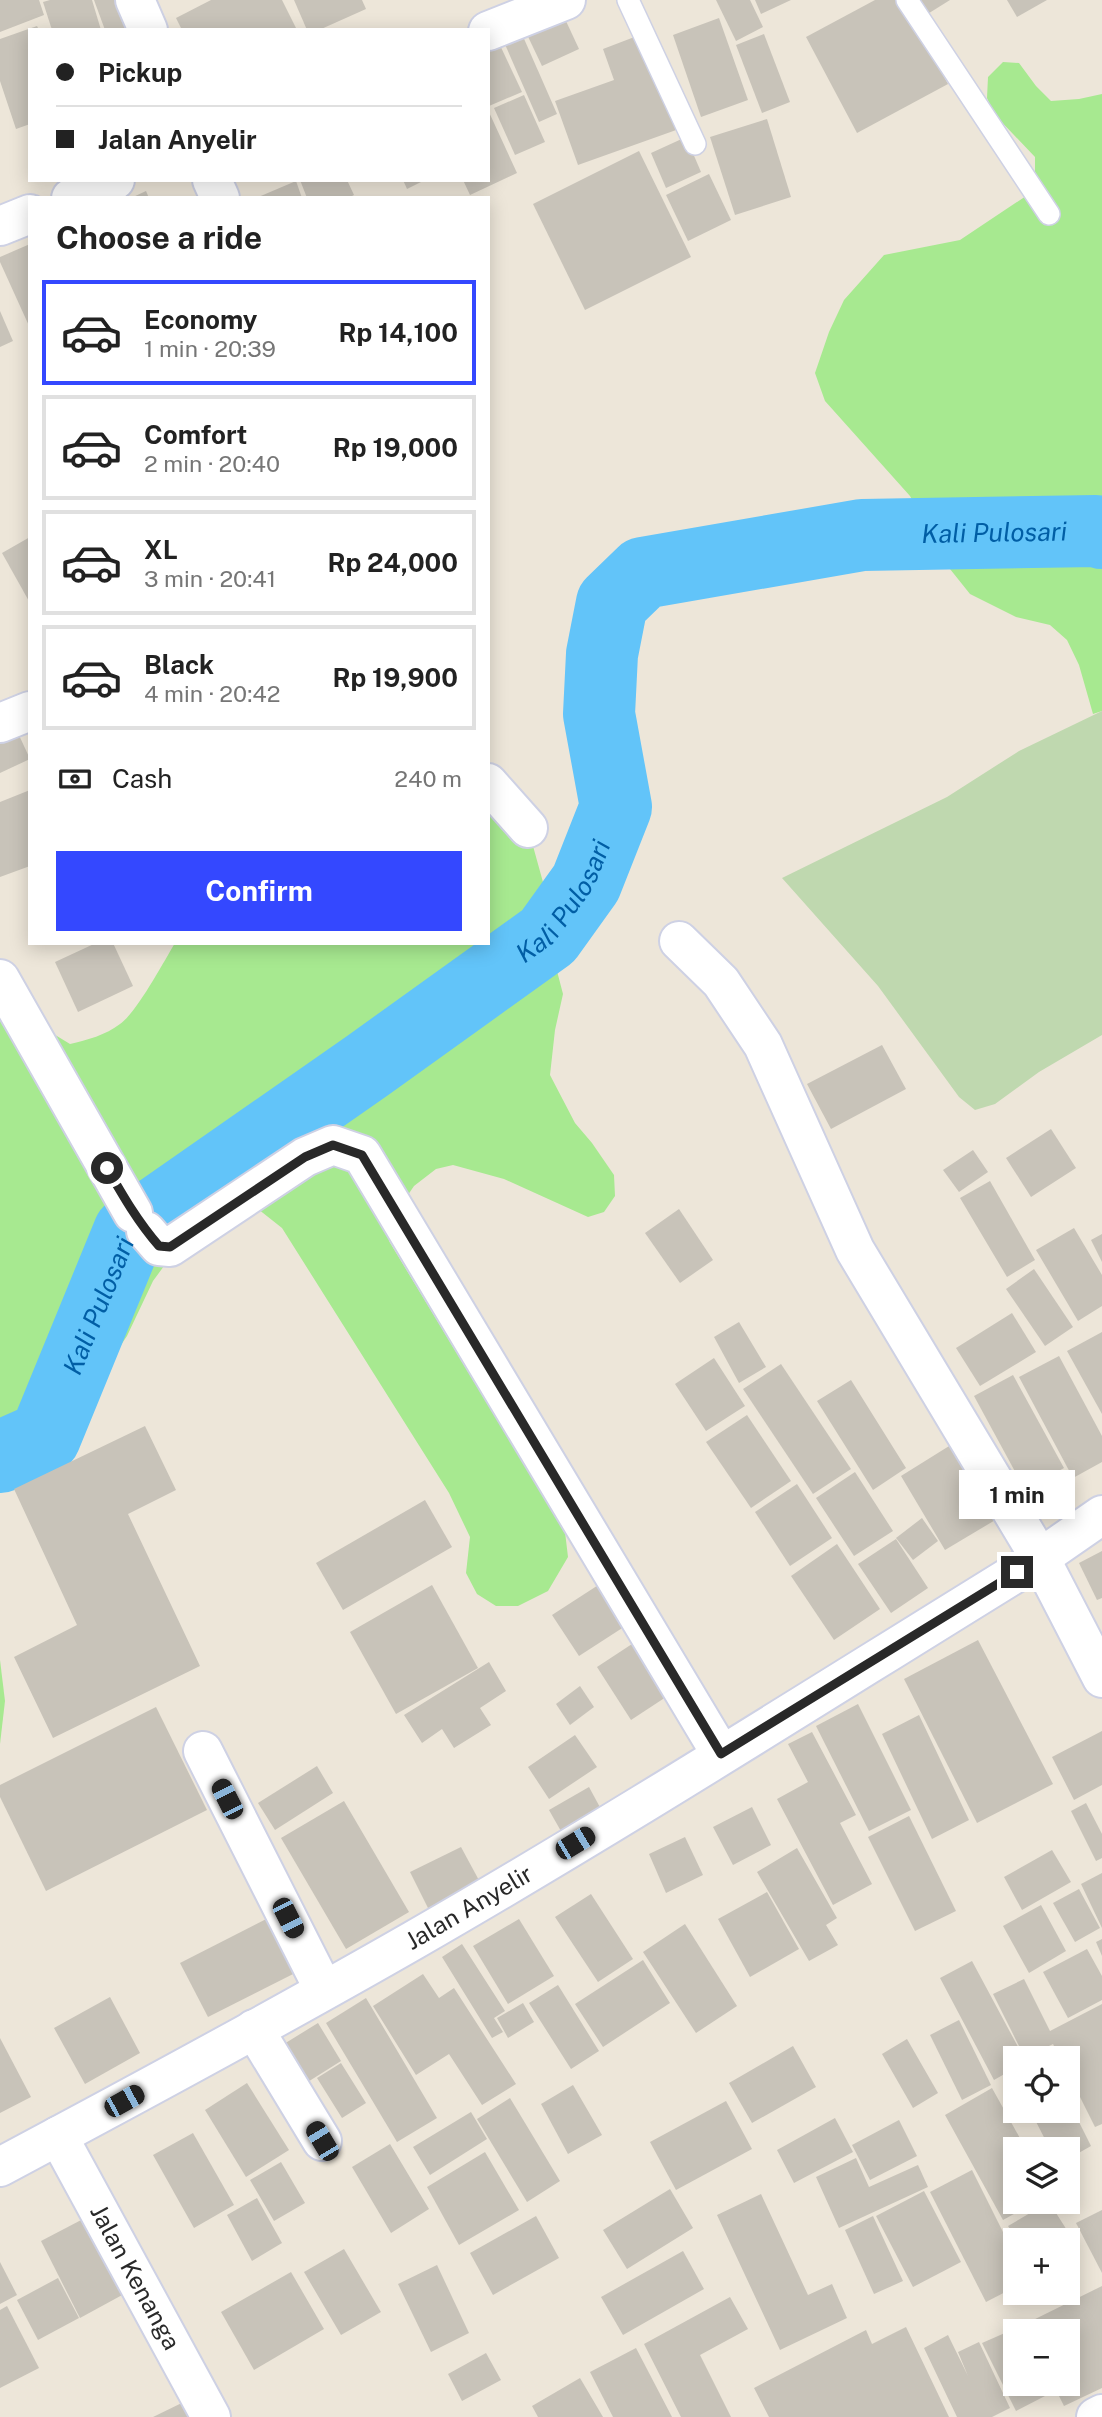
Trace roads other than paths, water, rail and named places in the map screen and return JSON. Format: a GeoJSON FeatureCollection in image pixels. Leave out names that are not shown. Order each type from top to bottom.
{"type":"FeatureCollection","features":[{"type":"Feature","properties":{"kind":"street"},"geometry":{"type":"LineString","coordinates":[[135,0],[147,28]]}},
{"type":"Feature","properties":{"kind":"street"},"geometry":{"type":"LineString","coordinates":[[490,30],[563,1]]}},
{"type":"Feature","properties":{"kind":"street"},"geometry":{"type":"LineString","coordinates":[[76,196],[110,182]]}},
{"type":"Feature","properties":{"kind":"street"},"geometry":{"type":"LineString","coordinates":[[0,226],[28,215]]}},
{"type":"Feature","properties":{"kind":"street"},"geometry":{"type":"LineString","coordinates":[[0,723],[28,712]]}},
{"type":"Feature","properties":{"kind":"street"},"geometry":{"type":"LineString","coordinates":[[490,785],[528,828]]}},
{"type":"Feature","properties":{"kind":"street"},"geometry":{"type":"LineString","coordinates":[[679,941],[721,982],[763,1045],[855,1250],[1040,1558],[1102,1678]]}},
{"type":"Feature","properties":{"kind":"street"},"geometry":{"type":"LineString","coordinates":[[0,979],[140,1222],[159,1246],[170,1247],[305,1157],[333,1145],[362,1155],[721,1754]]}},
{"type":"Feature","properties":{"kind":"street","name":"Jalan Anyelir"},"geometry":{"type":"LineString","coordinates":[[0,2167],[416,1939],[1040,1558],[1102,1515]]}},
{"type":"Feature","properties":{"kind":"street"},"geometry":{"type":"LineString","coordinates":[[203,1751],[324,1990]]}},
{"type":"Feature","properties":{"kind":"street"},"geometry":{"type":"LineString","coordinates":[[254,2029],[322,2141]]}},
{"type":"Feature","properties":{"kind":"street","name":"Jalan Kenanga"},"geometry":{"type":"LineString","coordinates":[[58,2136],[211,2417]]}},
{"type":"Feature","properties":{"kind":"street"},"geometry":{"type":"LineString","coordinates":[[1097,2417],[1102,2414]]}},
{"type":"Feature","properties":{"kind":"lane"},"geometry":{"type":"LineString","coordinates":[[628,0],[695,144]]}},
{"type":"Feature","properties":{"kind":"lane"},"geometry":{"type":"LineString","coordinates":[[907,0],[1049,214]]}},
{"type":"Feature","properties":{"kind":"waterway","name":"Kali Pulosari"},"geometry":{"type":"LineString","coordinates":[[0,1457],[45,1437],[129,1232],[548,936],[586,883],[616,807],[599,714],[602,654],[612,603],[643,573],[862,535],[1102,533]]}}]}
